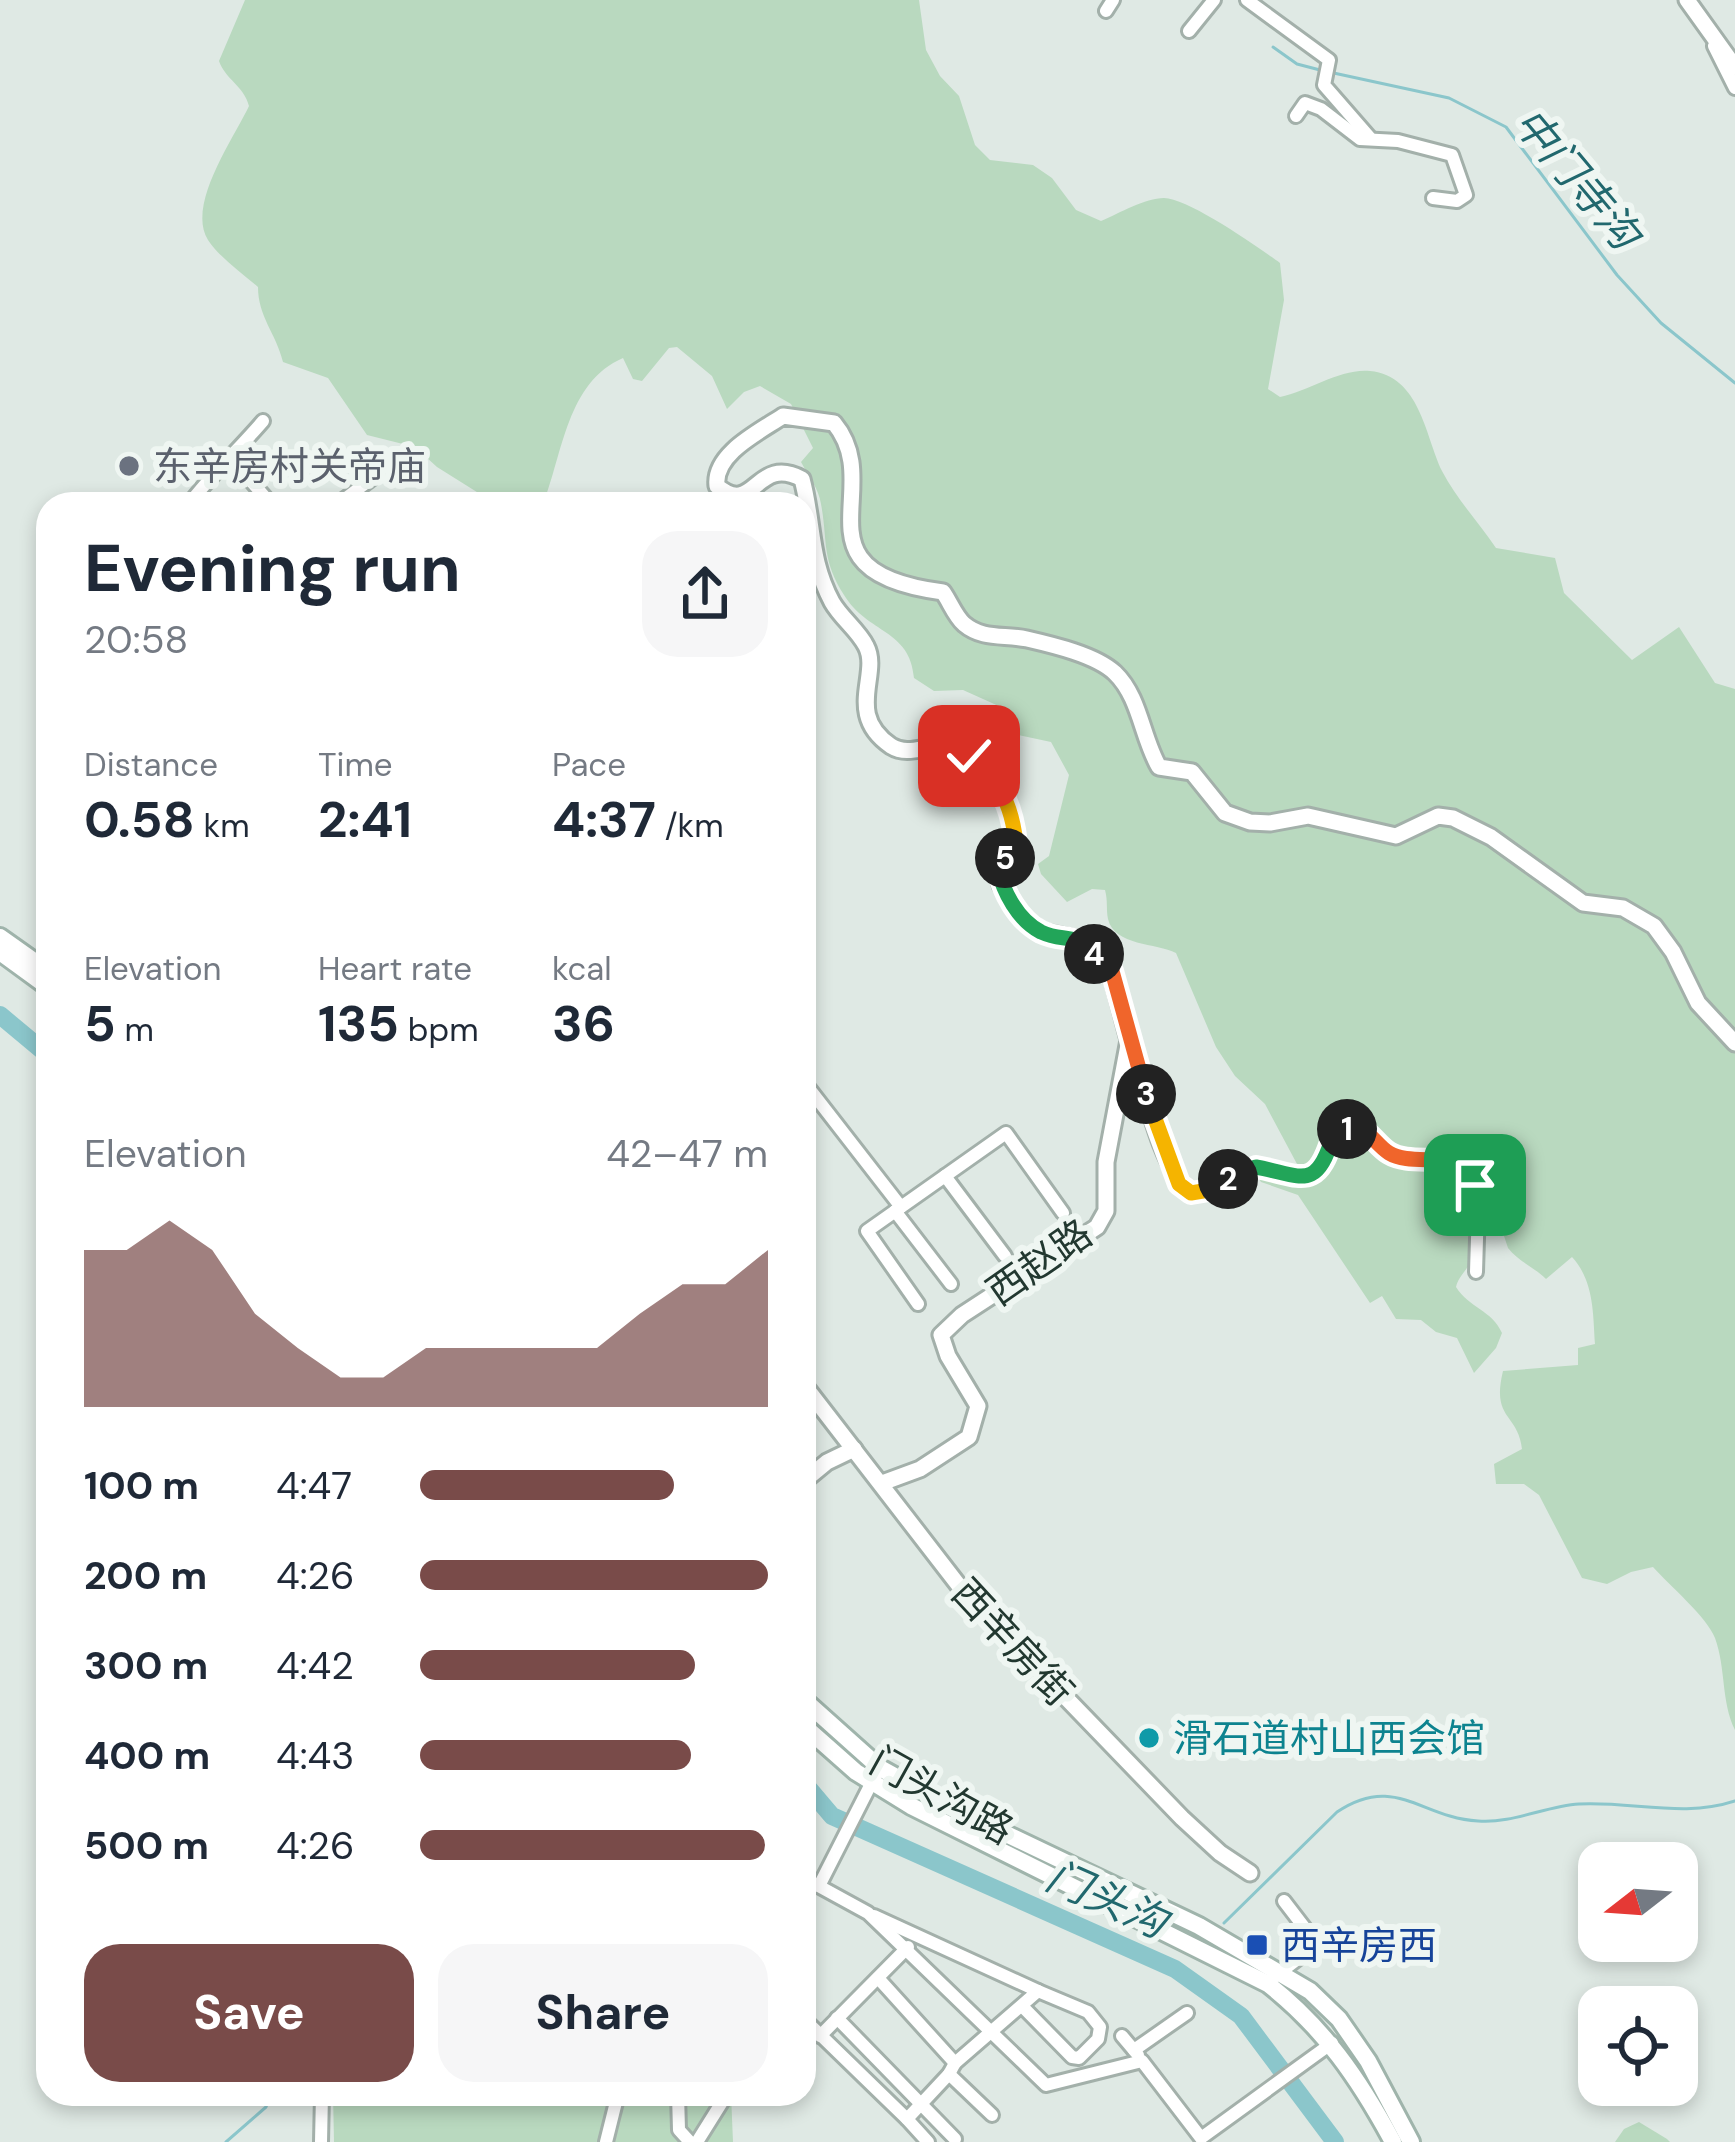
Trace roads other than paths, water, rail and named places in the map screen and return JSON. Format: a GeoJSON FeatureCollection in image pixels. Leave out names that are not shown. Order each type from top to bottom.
{"type":"FeatureCollection","features":[{"type":"Feature","properties":{"kind":"main road"},"geometry":{"type":"LineString","coordinates":[[0,937],[36,962]]}},
{"type":"Feature","properties":{"kind":"main road"},"geometry":{"type":"LineString","coordinates":[[0,952],[36,978]]}},
{"type":"Feature","properties":{"kind":"main road","name":"门头沟路"},"geometry":{"type":"LineString","coordinates":[[816,1712],[876,1775]]}},
{"type":"Feature","properties":{"kind":"main road","name":"门头沟路"},"geometry":{"type":"LineString","coordinates":[[816,1734],[876,1775],[1199,1926],[1274,1978],[1364,2087],[1393,2142]]}},
{"type":"Feature","properties":{"kind":"main road","name":"门头沟路"},"geometry":{"type":"LineString","coordinates":[[1274,1978],[1310,1990],[1339,2019],[1412,2142]]}},
{"type":"Feature","properties":{"kind":"street"},"geometry":{"type":"LineString","coordinates":[[1189,31],[1214,0]]}},
{"type":"Feature","properties":{"kind":"street"},"geometry":{"type":"LineString","coordinates":[[1246,0],[1329,60],[1324,85],[1371,139]]}},
{"type":"Feature","properties":{"kind":"street"},"geometry":{"type":"LineString","coordinates":[[1688,0],[1735,67]]}},
{"type":"Feature","properties":{"kind":"street"},"geometry":{"type":"LineString","coordinates":[[1703,23],[1735,88]]}},
{"type":"Feature","properties":{"kind":"street"},"geometry":{"type":"LineString","coordinates":[[1296,116],[1306,103],[1360,139],[1398,140],[1452,155],[1466,195],[1456,201],[1433,198]]}},
{"type":"Feature","properties":{"kind":"street","name":"西赵路"},"geometry":{"type":"LineString","coordinates":[[724,492],[715,474],[724,459],[783,416],[834,423],[847,439],[851,533],[860,557],[880,578],[943,592],[960,621],[982,635],[1026,639],[1103,663],[1119,676],[1160,767],[1192,772],[1225,813],[1270,824],[1308,816],[1396,836],[1421,821],[1453,818],[1491,837],[1583,903],[1623,908],[1654,926],[1698,1003],[1735,1043]]}},
{"type":"Feature","properties":{"kind":"street"},"geometry":{"type":"LineString","coordinates":[[198,492],[263,421]]}},
{"type":"Feature","properties":{"kind":"street"},"geometry":{"type":"LineString","coordinates":[[231,458],[261,492]]}},
{"type":"Feature","properties":{"kind":"street","name":"西赵路"},"geometry":{"type":"LineString","coordinates":[[746,492],[770,473],[786,471],[802,479],[805,492]]}},
{"type":"Feature","properties":{"kind":"street"},"geometry":{"type":"LineString","coordinates":[[355,492],[378,475]]}},
{"type":"Feature","properties":{"kind":"street","name":"西赵路"},"geometry":{"type":"LineString","coordinates":[[816,564],[834,606],[867,647],[867,714],[888,744],[905,752],[943,746],[969,756],[994,780],[1012,810],[1016,843],[998,868],[1001,884],[1021,916],[1042,932],[1080,940],[1112,971],[1129,1040],[1106,1162],[1106,1211],[1097,1227],[962,1316],[941,1336],[978,1406],[968,1437],[920,1469],[881,1483]]}},
{"type":"Feature","properties":{"kind":"street"},"geometry":{"type":"LineString","coordinates":[[1129,1040],[1168,1164],[1179,1184],[1191,1193],[1209,1190],[1256,1167],[1297,1179],[1310,1177],[1322,1167],[1333,1136],[1360,1127],[1390,1154],[1457,1163],[1473,1176],[1478,1206],[1476,1272]]}},
{"type":"Feature","properties":{"kind":"street"},"geometry":{"type":"LineString","coordinates":[[816,1098],[951,1284]]}},
{"type":"Feature","properties":{"kind":"street"},"geometry":{"type":"LineString","coordinates":[[918,1304],[867,1231],[1006,1133],[1063,1213]]}},
{"type":"Feature","properties":{"kind":"street"},"geometry":{"type":"LineString","coordinates":[[945,1176],[1005,1256]]}},
{"type":"Feature","properties":{"kind":"street","name":"西辛房街"},"geometry":{"type":"LineString","coordinates":[[816,1400],[994,1626],[1182,1818],[1250,1873]]}},
{"type":"Feature","properties":{"kind":"street"},"geometry":{"type":"LineString","coordinates":[[816,1471],[854,1449]]}},
{"type":"Feature","properties":{"kind":"street"},"geometry":{"type":"LineString","coordinates":[[819,1886],[876,1775]]}},
{"type":"Feature","properties":{"kind":"street"},"geometry":{"type":"LineString","coordinates":[[816,1884],[868,1913],[1088,2012],[1100,2027],[1098,2039],[1079,2058],[1072,2057],[1022,2006]]}},
{"type":"Feature","properties":{"kind":"street"},"geometry":{"type":"LineString","coordinates":[[1274,1978],[1317,1944],[1284,1901]]}},
{"type":"Feature","properties":{"kind":"street"},"geometry":{"type":"LineString","coordinates":[[868,1913],[1046,2085],[1138,2056],[1187,2013]]}},
{"type":"Feature","properties":{"kind":"street"},"geometry":{"type":"LineString","coordinates":[[820,2036],[918,1936]]}},
{"type":"Feature","properties":{"kind":"street"},"geometry":{"type":"LineString","coordinates":[[878,1978],[992,2115]]}},
{"type":"Feature","properties":{"kind":"street"},"geometry":{"type":"LineString","coordinates":[[907,2120],[952,2069],[1038,1991]]}},
{"type":"Feature","properties":{"kind":"street"},"geometry":{"type":"LineString","coordinates":[[837,2018],[955,2139]]}},
{"type":"Feature","properties":{"kind":"street"},"geometry":{"type":"LineString","coordinates":[[816,2032],[928,2142]]}},
{"type":"Feature","properties":{"kind":"street"},"geometry":{"type":"LineString","coordinates":[[1122,2036],[1202,2140],[1332,2043]]}},
{"type":"Feature","properties":{"kind":"street"},"geometry":{"type":"LineString","coordinates":[[321,2142],[322,2106]]}},
{"type":"Feature","properties":{"kind":"street"},"geometry":{"type":"LineString","coordinates":[[606,2142],[615,2106]]}},
{"type":"Feature","properties":{"kind":"street"},"geometry":{"type":"LineString","coordinates":[[678,2106],[679,2130],[693,2142],[718,2106]]}},
{"type":"Feature","properties":{"kind":"waterway","name":"中门寺沟"},"geometry":{"type":"LineString","coordinates":[[1273,47],[1297,64],[1320,70]]}},
{"type":"Feature","properties":{"kind":"waterway","name":"中门寺沟"},"geometry":{"type":"LineString","coordinates":[[1329,72],[1449,98],[1506,127],[1617,275],[1661,323],[1735,383]]}},
{"type":"Feature","properties":{"kind":"waterway","name":"门头沟"},"geometry":{"type":"LineString","coordinates":[[0,1015],[36,1045]]}},
{"type":"Feature","properties":{"kind":"waterway","name":"门头沟"},"geometry":{"type":"LineString","coordinates":[[816,1797],[832,1816],[1175,1969],[1241,2016],[1335,2142]]}},
{"type":"Feature","properties":{"kind":"waterway"},"geometry":{"type":"LineString","coordinates":[[1224,1923],[1337,1812],[1357,1801],[1392,1797],[1478,1821],[1579,1804],[1677,1809],[1735,1801]]}},
{"type":"Feature","properties":{"kind":"waterway"},"geometry":{"type":"LineString","coordinates":[[226,2142],[266,2106]]}},
{"type":"Feature","properties":{"kind":"place","name":"东辛房村关帝庙"},"geometry":{"type":"Point","coordinates":[129,466]}},
{"type":"Feature","properties":{"kind":"place","name":"滑石道村山西会馆"},"geometry":{"type":"Point","coordinates":[1149,1738]}},
{"type":"Feature","properties":{"kind":"place","name":"西辛房西"},"geometry":{"type":"Point","coordinates":[1257,1945]}}]}
